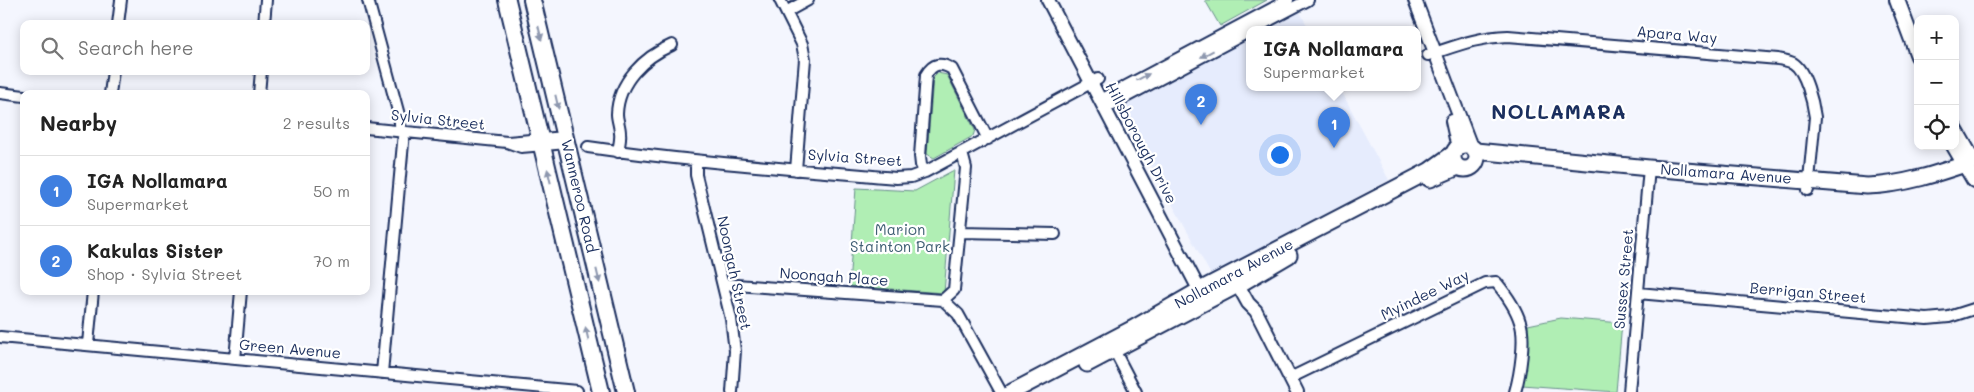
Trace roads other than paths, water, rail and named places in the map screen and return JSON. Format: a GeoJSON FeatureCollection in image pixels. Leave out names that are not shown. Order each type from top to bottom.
{"type":"FeatureCollection","features":[{"type":"Feature","properties":{"kind":"highway","name":"Wanneroo Road"},"geometry":{"type":"LineString","coordinates":[[507,0],[601,392]]}},
{"type":"Feature","properties":{"kind":"highway","name":"Wanneroo Road"},"geometry":{"type":"LineString","coordinates":[[532,0],[627,390]]}},
{"type":"Feature","properties":{"kind":"main road"},"geometry":{"type":"LineString","coordinates":[[1898,0],[1914,45]]}},
{"type":"Feature","properties":{"kind":"main road"},"geometry":{"type":"LineString","coordinates":[[1904,0],[1914,26]]}},
{"type":"Feature","properties":{"kind":"main road"},"geometry":{"type":"LineString","coordinates":[[1959,138],[1972,167]]}},
{"type":"Feature","properties":{"kind":"main road"},"geometry":{"type":"LineString","coordinates":[[1957,150],[1972,167]]}},
{"type":"Feature","properties":{"kind":"main road","name":"Nollamara Avenue"},"geometry":{"type":"LineString","coordinates":[[1032,392],[1112,345],[1391,195],[1429,171],[1466,154],[1808,185],[1881,186],[1972,167]]}},
{"type":"Feature","properties":{"kind":"main road","name":"Nollamara Avenue"},"geometry":{"type":"LineString","coordinates":[[1012,392],[1112,345]]}},
{"type":"Feature","properties":{"kind":"street"},"geometry":{"type":"LineString","coordinates":[[118,20],[120,0]]}},
{"type":"Feature","properties":{"kind":"street"},"geometry":{"type":"LineString","coordinates":[[264,20],[266,0]]}},
{"type":"Feature","properties":{"kind":"street"},"geometry":{"type":"LineString","coordinates":[[368,0],[403,132],[382,373]]}},
{"type":"Feature","properties":{"kind":"street"},"geometry":{"type":"LineString","coordinates":[[780,0],[802,44],[805,59],[796,170]]}},
{"type":"Feature","properties":{"kind":"street"},"geometry":{"type":"LineString","coordinates":[[786,12],[808,0]]}},
{"type":"Feature","properties":{"kind":"street","name":"Hillsborough Drive"},"geometry":{"type":"LineString","coordinates":[[1048,0],[1095,81],[1207,294]]}},
{"type":"Feature","properties":{"kind":"street","name":"Hillsborough Drive"},"geometry":{"type":"LineString","coordinates":[[1057,0],[1095,81]]}},
{"type":"Feature","properties":{"kind":"street"},"geometry":{"type":"LineString","coordinates":[[1106,102],[1288,0]]}},
{"type":"Feature","properties":{"kind":"street"},"geometry":{"type":"LineString","coordinates":[[1259,26],[1308,0]]}},
{"type":"Feature","properties":{"kind":"street"},"geometry":{"type":"LineString","coordinates":[[1411,0],[1421,26]]}},
{"type":"Feature","properties":{"kind":"street"},"geometry":{"type":"LineString","coordinates":[[1421,27],[1455,118],[1466,154]]}},
{"type":"Feature","properties":{"kind":"street"},"geometry":{"type":"LineString","coordinates":[[1106,102],[1246,33]]}},
{"type":"Feature","properties":{"kind":"street","name":"Apara Way"},"geometry":{"type":"LineString","coordinates":[[1431,54],[1467,41],[1489,36],[1508,36],[1778,59],[1792,62],[1799,67],[1803,75],[1814,111],[1815,128],[1808,185]]}},
{"type":"Feature","properties":{"kind":"street"},"geometry":{"type":"LineString","coordinates":[[618,152],[620,132],[617,116],[618,102],[622,89],[645,60],[656,52],[672,46]]}},
{"type":"Feature","properties":{"kind":"street"},"geometry":{"type":"LineString","coordinates":[[925,172],[921,165],[920,156],[926,75],[930,68],[937,64],[945,65],[952,69],[988,139]]}},
{"type":"Feature","properties":{"kind":"street"},"geometry":{"type":"LineString","coordinates":[[111,90],[112,75]]}},
{"type":"Feature","properties":{"kind":"street"},"geometry":{"type":"LineString","coordinates":[[259,90],[260,75]]}},
{"type":"Feature","properties":{"kind":"street","name":"Sylvia Street"},"geometry":{"type":"LineString","coordinates":[[588,147],[618,152],[796,170],[896,178],[911,177],[962,153],[1095,81]]}},
{"type":"Feature","properties":{"kind":"street"},"geometry":{"type":"LineString","coordinates":[[0,93],[20,96]]}},
{"type":"Feature","properties":{"kind":"street","name":"Sylvia Street"},"geometry":{"type":"LineString","coordinates":[[370,128],[507,142],[521,147],[566,140]]}},
{"type":"Feature","properties":{"kind":"street"},"geometry":{"type":"LineString","coordinates":[[962,153],[966,168],[954,290],[944,300],[958,314],[1001,392]]}},
{"type":"Feature","properties":{"kind":"street","name":"Noongah Street"},"geometry":{"type":"LineString","coordinates":[[696,160],[696,175],[723,284],[735,351],[732,392]]}},
{"type":"Feature","properties":{"kind":"street","name":"Sussex Street"},"geometry":{"type":"LineString","coordinates":[[1629,392],[1648,172]]}},
{"type":"Feature","properties":{"kind":"street"},"geometry":{"type":"LineString","coordinates":[[960,232],[1055,234]]}},
{"type":"Feature","properties":{"kind":"street"},"geometry":{"type":"LineString","coordinates":[[1239,278],[1255,301],[1256,311],[1297,392]]}},
{"type":"Feature","properties":{"kind":"street","name":"Myindee Way"},"geometry":{"type":"LineString","coordinates":[[1290,378],[1485,283],[1496,282],[1503,290],[1520,321],[1523,334],[1515,392]]}},
{"type":"Feature","properties":{"kind":"street","name":"Noongah Place"},"geometry":{"type":"LineString","coordinates":[[723,284],[944,300]]}},
{"type":"Feature","properties":{"kind":"street","name":"Berrigan Street"},"geometry":{"type":"LineString","coordinates":[[1638,293],[1927,319],[1949,317],[1974,309]]}},
{"type":"Feature","properties":{"kind":"street"},"geometry":{"type":"LineString","coordinates":[[88,344],[93,295]]}},
{"type":"Feature","properties":{"kind":"street"},"geometry":{"type":"LineString","coordinates":[[235,359],[241,295]]}},
{"type":"Feature","properties":{"kind":"street","name":"Green Avenue"},"geometry":{"type":"LineString","coordinates":[[0,337],[382,373],[503,388],[577,391]]}},
{"type":"Feature","properties":{"kind":"street"},"geometry":{"type":"LineString","coordinates":[[1112,345],[1136,392]]}},
{"type":"Feature","properties":{"kind":"place","name":"Kakulas Sister"},"geometry":{"type":"Point","coordinates":[1201,125]}},
{"type":"Feature","properties":{"kind":"place","name":"IGA Nollamara"},"geometry":{"type":"Point","coordinates":[1334,148]}},
{"type":"Feature","properties":{"kind":"district","name":"NOLLAMARA"},"geometry":{"type":"Point","coordinates":[1559,112]}},
{"type":"Feature","properties":{"kind":"park label","name":"Marion Stainton Park"},"geometry":{"type":"Point","coordinates":[900,238]}}]}
